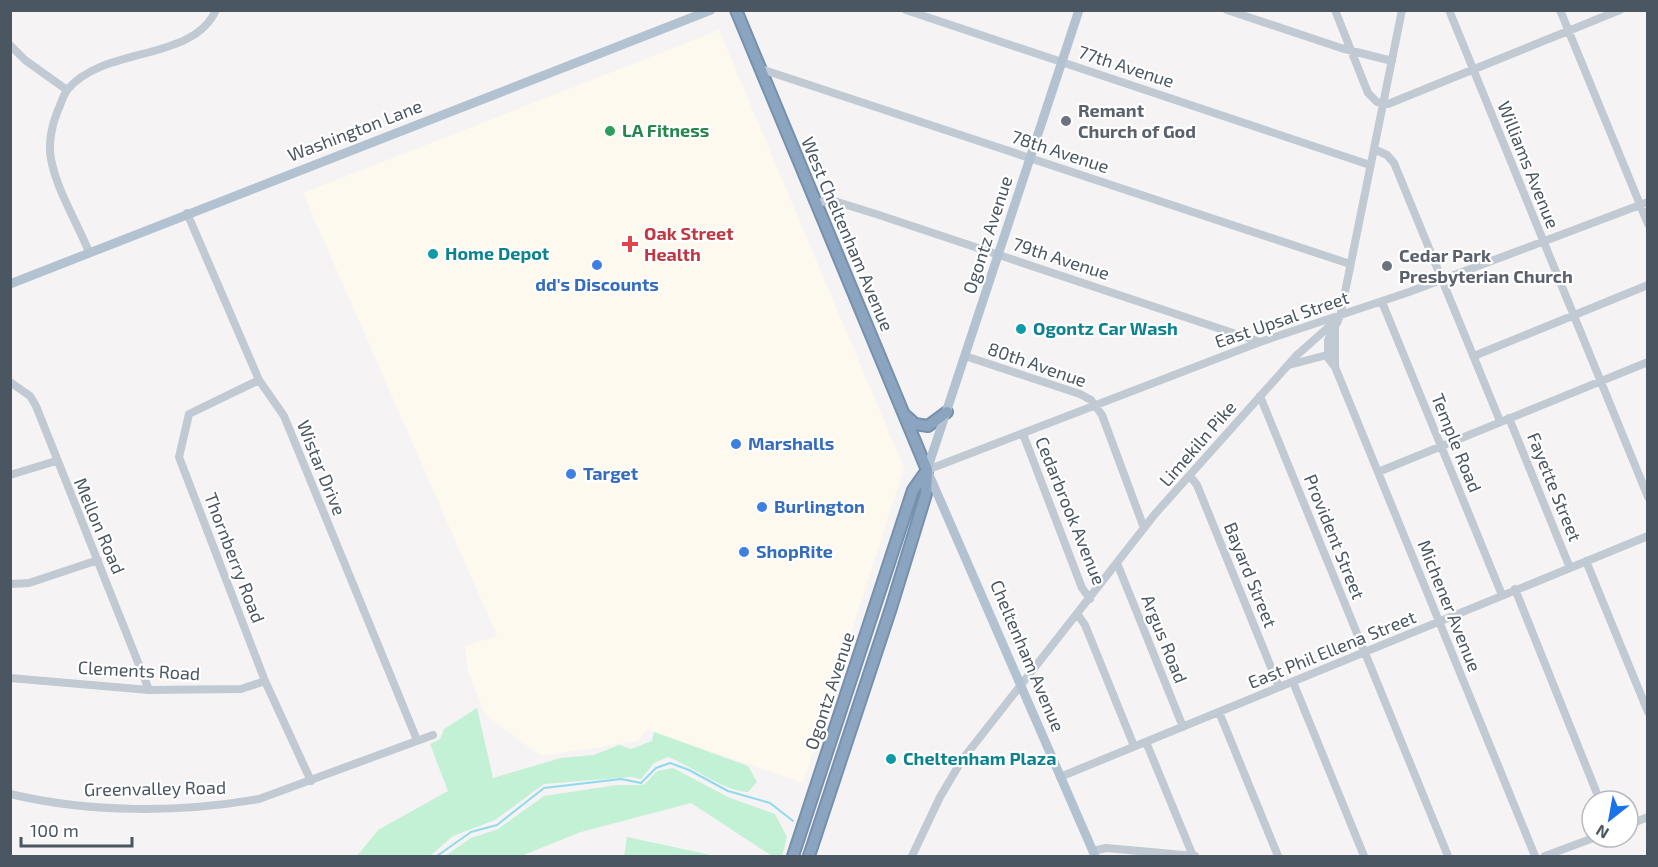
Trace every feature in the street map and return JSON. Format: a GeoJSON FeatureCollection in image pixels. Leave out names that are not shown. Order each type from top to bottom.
{"type":"FeatureCollection","features":[{"type":"Feature","properties":{"kind":"highway","name":"West Cheltenham Avenue"},"geometry":{"type":"LineString","coordinates":[[736,10],[927,470]]}},
{"type":"Feature","properties":{"kind":"highway"},"geometry":{"type":"LineString","coordinates":[[904,414],[915,424],[928,426],[947,412]]}},
{"type":"Feature","properties":{"kind":"highway","name":"Ogontz Avenue"},"geometry":{"type":"LineString","coordinates":[[793,856],[913,490],[927,470]]}},
{"type":"Feature","properties":{"kind":"highway","name":"Ogontz Avenue"},"geometry":{"type":"LineString","coordinates":[[809,856],[926,494],[927,470]]}},
{"type":"Feature","properties":{"kind":"main road","name":"Washington Lane"},"geometry":{"type":"LineString","coordinates":[[10,284],[711,10]]}},
{"type":"Feature","properties":{"kind":"main road","name":"Ogontz Avenue"},"geometry":{"type":"LineString","coordinates":[[927,470],[1079,10]]}},
{"type":"Feature","properties":{"kind":"main road","name":"Cheltenham Avenue"},"geometry":{"type":"LineString","coordinates":[[927,470],[1094,854]]}},
{"type":"Feature","properties":{"kind":"street"},"geometry":{"type":"LineString","coordinates":[[89,252],[50,157],[53,121],[67,90],[85,75],[106,65],[191,38],[211,21],[216,10]]}},
{"type":"Feature","properties":{"kind":"street","name":"77th Avenue"},"geometry":{"type":"LineString","coordinates":[[906,10],[1370,165]]}},
{"type":"Feature","properties":{"kind":"street"},"geometry":{"type":"LineString","coordinates":[[1227,10],[1350,51],[1392,61]]}},
{"type":"Feature","properties":{"kind":"street"},"geometry":{"type":"LineString","coordinates":[[1335,10],[1368,93],[1373,99],[1383,104],[1396,102],[1620,10]]}},
{"type":"Feature","properties":{"kind":"street"},"geometry":{"type":"LineString","coordinates":[[1340,317],[1402,10]]}},
{"type":"Feature","properties":{"kind":"street","name":"Williams Avenue"},"geometry":{"type":"LineString","coordinates":[[1449,10],[1647,497]]}},
{"type":"Feature","properties":{"kind":"street"},"geometry":{"type":"LineString","coordinates":[[1560,10],[1643,203],[1647,224]]}},
{"type":"Feature","properties":{"kind":"street"},"geometry":{"type":"LineString","coordinates":[[10,45],[25,60],[67,90]]}},
{"type":"Feature","properties":{"kind":"street","name":"78th Avenue"},"geometry":{"type":"LineString","coordinates":[[760,69],[1350,264]]}},
{"type":"Feature","properties":{"kind":"street"},"geometry":{"type":"LineString","coordinates":[[1374,149],[1384,153],[1394,163],[1500,421]]}},
{"type":"Feature","properties":{"kind":"street","name":"79th Avenue"},"geometry":{"type":"LineString","coordinates":[[816,203],[831,200],[1260,342]]}},
{"type":"Feature","properties":{"kind":"street","name":"East Upsal Street"},"geometry":{"type":"LineString","coordinates":[[927,470],[1260,342],[1382,302],[1643,203]]}},
{"type":"Feature","properties":{"kind":"street","name":"Wistar Drive"},"geometry":{"type":"LineString","coordinates":[[187,213],[260,381],[284,416],[417,740]]}},
{"type":"Feature","properties":{"kind":"street"},"geometry":{"type":"LineString","coordinates":[[1474,356],[1647,285]]}},
{"type":"Feature","properties":{"kind":"street","name":"Temple Road"},"geometry":{"type":"LineString","coordinates":[[1382,302],[1502,595]]}},
{"type":"Feature","properties":{"kind":"street","name":"Michener Avenue"},"geometry":{"type":"LineString","coordinates":[[1340,317],[1328,340],[1327,355],[1335,367],[1535,856]]}},
{"type":"Feature","properties":{"kind":"street","name":"Limekiln Pike"},"geometry":{"type":"LineString","coordinates":[[912,856],[940,796],[962,760],[1144,528],[1289,364],[1340,317]]}},
{"type":"Feature","properties":{"kind":"street","name":"Michener Avenue"},"geometry":{"type":"LineString","coordinates":[[1335,328],[1335,367]]}},
{"type":"Feature","properties":{"kind":"street"},"geometry":{"type":"LineString","coordinates":[[1289,364],[1327,355]]}},
{"type":"Feature","properties":{"kind":"street","name":"80th Avenue"},"geometry":{"type":"LineString","coordinates":[[965,356],[1080,394],[1096,406]]}},
{"type":"Feature","properties":{"kind":"street"},"geometry":{"type":"LineString","coordinates":[[1378,472],[1647,362]]}},
{"type":"Feature","properties":{"kind":"street","name":"Thornberry Road"},"geometry":{"type":"LineString","coordinates":[[260,381],[189,414],[179,457],[266,681],[311,781]]}},
{"type":"Feature","properties":{"kind":"street","name":"Mellon Road"},"geometry":{"type":"LineString","coordinates":[[10,382],[30,396],[36,406],[148,690]]}},
{"type":"Feature","properties":{"kind":"street","name":"Provident Street"},"geometry":{"type":"LineString","coordinates":[[1260,396],[1448,856]]}},
{"type":"Feature","properties":{"kind":"street"},"geometry":{"type":"LineString","coordinates":[[1096,406],[1144,528]]}},
{"type":"Feature","properties":{"kind":"street","name":"Fayette Street"},"geometry":{"type":"LineString","coordinates":[[1509,418],[1570,568]]}},
{"type":"Feature","properties":{"kind":"street","name":"Cedarbrook Avenue"},"geometry":{"type":"LineString","coordinates":[[1023,434],[1082,588],[1090,599]]}},
{"type":"Feature","properties":{"kind":"street"},"geometry":{"type":"LineString","coordinates":[[10,475],[56,461]]}},
{"type":"Feature","properties":{"kind":"street","name":"Bayard Street"},"geometry":{"type":"LineString","coordinates":[[1190,476],[1197,485],[1279,687]]}},
{"type":"Feature","properties":{"kind":"street","name":"East Phil Ellena Street"},"geometry":{"type":"LineString","coordinates":[[1060,777],[1647,536]]}},
{"type":"Feature","properties":{"kind":"street"},"geometry":{"type":"LineString","coordinates":[[10,584],[28,583],[98,560]]}},
{"type":"Feature","properties":{"kind":"street","name":"Fayette Street"},"geometry":{"type":"LineString","coordinates":[[1586,561],[1647,712]]}},
{"type":"Feature","properties":{"kind":"street","name":"Argus Road"},"geometry":{"type":"LineString","coordinates":[[1117,564],[1183,726]]}},
{"type":"Feature","properties":{"kind":"street"},"geometry":{"type":"LineString","coordinates":[[1515,589],[1595,789]]}},
{"type":"Feature","properties":{"kind":"street"},"geometry":{"type":"LineString","coordinates":[[1077,615],[1085,625],[1134,746]]}},
{"type":"Feature","properties":{"kind":"street","name":"Clements Road"},"geometry":{"type":"LineString","coordinates":[[10,678],[148,690],[241,689],[266,681]]}},
{"type":"Feature","properties":{"kind":"street"},"geometry":{"type":"LineString","coordinates":[[1293,682],[1364,856]]}},
{"type":"Feature","properties":{"kind":"street"},"geometry":{"type":"LineString","coordinates":[[1219,712],[1278,856]]}},
{"type":"Feature","properties":{"kind":"street","name":"Greenvalley Road"},"geometry":{"type":"LineString","coordinates":[[10,794],[88,807],[195,807],[259,799],[433,735]]}},
{"type":"Feature","properties":{"kind":"street"},"geometry":{"type":"LineString","coordinates":[[1094,854],[1106,848],[1194,856],[1146,742]]}},
{"type":"Feature","properties":{"kind":"street"},"geometry":{"type":"LineString","coordinates":[[1545,856],[1580,843]]}},
{"type":"Feature","properties":{"kind":"shaded area"},"geometry":{"type":"Polygon","coordinates":[[[719,30],[904,468],[803,783],[647,729],[638,741],[541,756],[486,716],[468,672],[465,646],[497,636],[303,193],[719,30]]]}},
{"type":"Feature","properties":{"kind":"green space"},"geometry":{"type":"Polygon","coordinates":[[[477,708],[493,778],[561,758],[594,755],[619,745],[631,749],[652,741],[654,732],[748,766],[757,782],[748,792],[738,790],[718,783],[668,757],[654,763],[641,779],[631,777],[544,784],[495,820],[453,836],[430,856],[357,856],[378,830],[448,791],[430,744],[440,739],[444,729],[477,708]]]}},
{"type":"Feature","properties":{"kind":"green space"},"geometry":{"type":"Polygon","coordinates":[[[673,768],[730,798],[775,814],[787,837],[782,856],[772,856],[691,803],[581,832],[521,856],[445,856],[471,838],[498,829],[544,796],[617,785],[645,784],[657,771],[673,768]]]}},
{"type":"Feature","properties":{"kind":"green space"},"geometry":{"type":"Polygon","coordinates":[[[627,837],[715,856],[624,856],[627,837]]]}},
{"type":"Feature","properties":{"kind":"waterway"},"geometry":{"type":"LineString","coordinates":[[437,856],[471,832],[497,825],[544,788],[621,779],[641,783],[656,768],[670,763],[689,770],[728,791],[770,803],[793,821]]}},
{"type":"Feature","properties":{"kind":"place","name":"Remant Church of God"},"geometry":{"type":"Point","coordinates":[1066,121]}},
{"type":"Feature","properties":{"kind":"place","name":"LA Fitness"},"geometry":{"type":"Point","coordinates":[610,131]}},
{"type":"Feature","properties":{"kind":"place","name":"Oak Street Health"},"geometry":{"type":"Point","coordinates":[630,244]}},
{"type":"Feature","properties":{"kind":"place","name":"Home Depot"},"geometry":{"type":"Point","coordinates":[433,254]}},
{"type":"Feature","properties":{"kind":"place","name":"dd's Discounts"},"geometry":{"type":"Point","coordinates":[597,265]}},
{"type":"Feature","properties":{"kind":"place","name":"Cedar Park Presbyterian Church"},"geometry":{"type":"Point","coordinates":[1387,266]}},
{"type":"Feature","properties":{"kind":"place","name":"Ogontz Car Wash"},"geometry":{"type":"Point","coordinates":[1021,329]}},
{"type":"Feature","properties":{"kind":"place","name":"Marshalls"},"geometry":{"type":"Point","coordinates":[736,444]}},
{"type":"Feature","properties":{"kind":"place","name":"Target"},"geometry":{"type":"Point","coordinates":[571,474]}},
{"type":"Feature","properties":{"kind":"place","name":"Burlington"},"geometry":{"type":"Point","coordinates":[762,507]}},
{"type":"Feature","properties":{"kind":"place","name":"ShopRite"},"geometry":{"type":"Point","coordinates":[744,552]}},
{"type":"Feature","properties":{"kind":"place","name":"Cheltenham Plaza"},"geometry":{"type":"Point","coordinates":[891,759]}}]}
